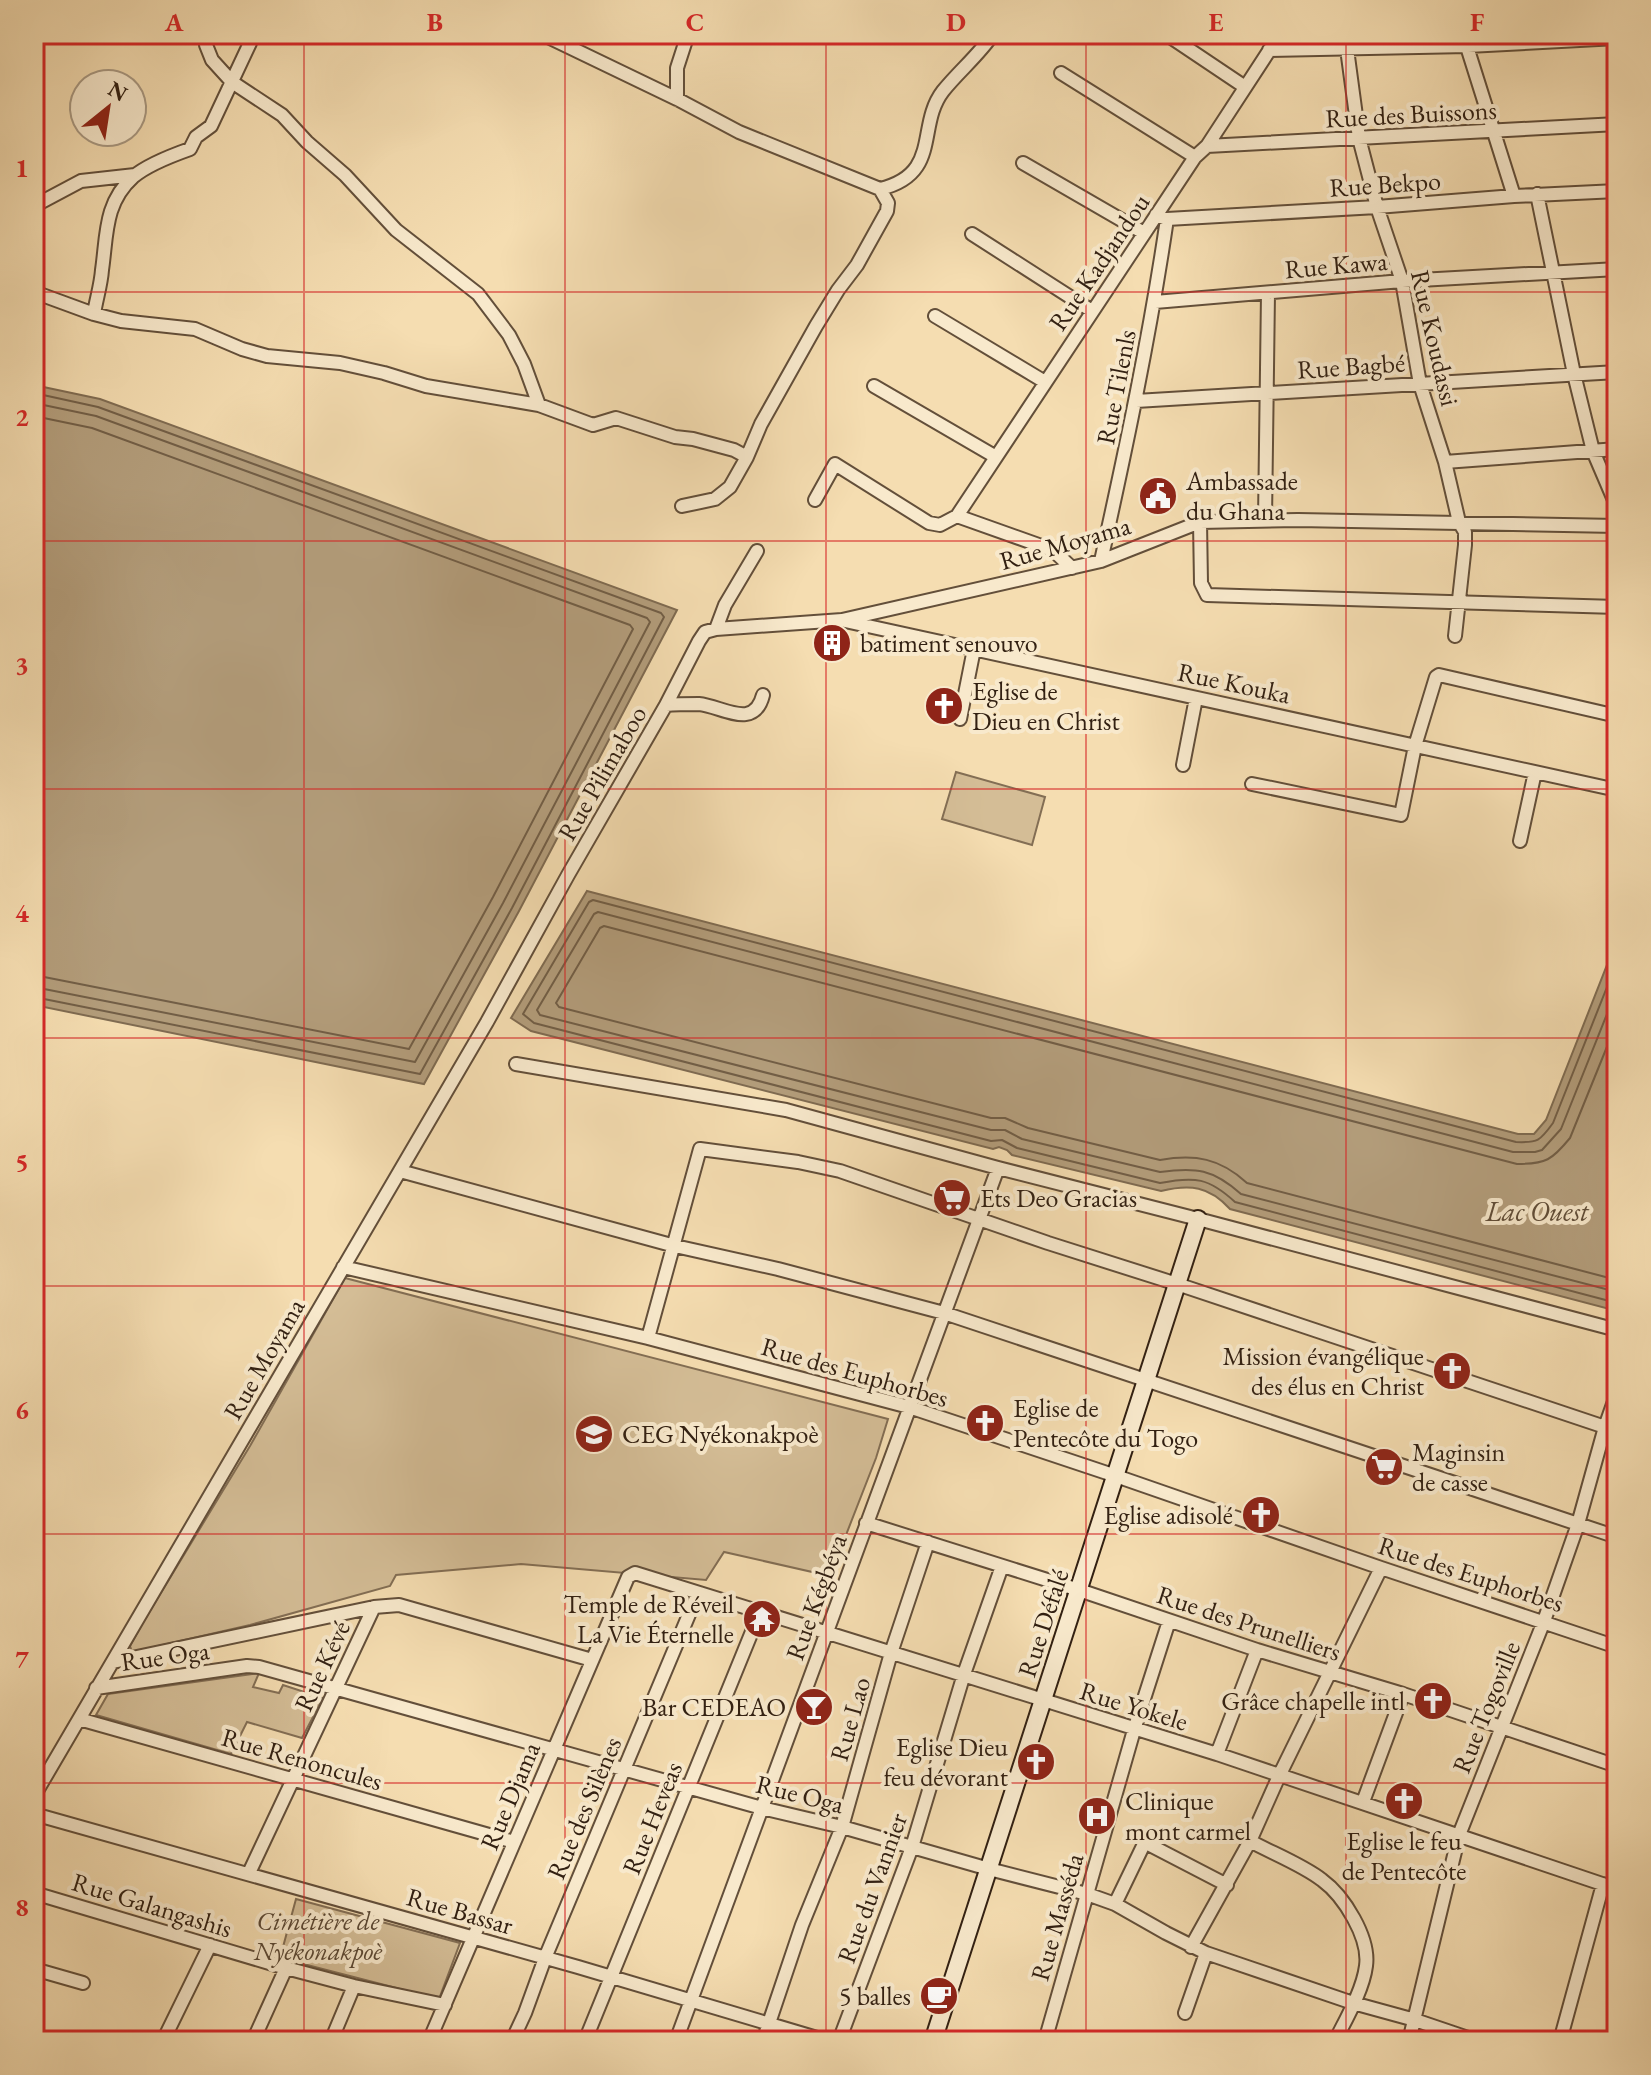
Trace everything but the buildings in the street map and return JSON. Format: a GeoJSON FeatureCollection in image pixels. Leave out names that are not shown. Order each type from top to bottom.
{"type":"FeatureCollection","features":[{"type":"Feature","properties":{"kind":"street"},"geometry":{"type":"LineString","coordinates":[[209,34],[206,45],[212,60],[232,82],[282,115],[345,175],[396,230],[478,294],[509,335],[539,405]]}},
{"type":"Feature","properties":{"kind":"street"},"geometry":{"type":"LineString","coordinates":[[34,206],[81,181],[135,175],[190,149],[196,137],[211,126],[252,34]]}},
{"type":"Feature","properties":{"kind":"street"},"geometry":{"type":"LineString","coordinates":[[542,34],[739,132],[880,189],[888,203],[887,211],[857,265],[816,326],[761,424],[730,487],[715,499],[682,506]]}},
{"type":"Feature","properties":{"kind":"street"},"geometry":{"type":"LineString","coordinates":[[677,99],[677,68],[688,34]]}},
{"type":"Feature","properties":{"kind":"street"},"geometry":{"type":"LineString","coordinates":[[880,189],[904,181],[911,174],[926,145],[935,107],[944,90],[993,34]]}},
{"type":"Feature","properties":{"kind":"street"},"geometry":{"type":"LineString","coordinates":[[1166,34],[1245,87]]}},
{"type":"Feature","properties":{"kind":"street","name":"Rue Kadjandou"},"geometry":{"type":"LineString","coordinates":[[957,516],[1144,233],[1162,217],[1195,157],[1207,146],[1280,34]]}},
{"type":"Feature","properties":{"kind":"street"},"geometry":{"type":"LineString","coordinates":[[1269,50],[1347,49],[1465,40],[1617,38]]}},
{"type":"Feature","properties":{"kind":"street"},"geometry":{"type":"LineString","coordinates":[[1465,40],[1514,196]]}},
{"type":"Feature","properties":{"kind":"street","name":"Rue Koudassi"},"geometry":{"type":"LineString","coordinates":[[1347,49],[1359,138],[1377,207],[1402,281],[1420,384],[1445,462],[1459,522],[1465,532],[1455,636]]}},
{"type":"Feature","properties":{"kind":"street"},"geometry":{"type":"LineString","coordinates":[[1061,73],[1195,157]]}},
{"type":"Feature","properties":{"kind":"street","name":"Rue des Buissons"},"geometry":{"type":"LineString","coordinates":[[1207,146],[1617,124]]}},
{"type":"Feature","properties":{"kind":"street"},"geometry":{"type":"LineString","coordinates":[[1023,163],[1144,233]]}},
{"type":"Feature","properties":{"kind":"street"},"geometry":{"type":"LineString","coordinates":[[94,314],[106,226],[120,192],[135,175]]}},
{"type":"Feature","properties":{"kind":"street","name":"Rue Bekpo"},"geometry":{"type":"LineString","coordinates":[[1162,217],[1617,191]]}},
{"type":"Feature","properties":{"kind":"street"},"geometry":{"type":"LineString","coordinates":[[1537,194],[1593,451],[1617,507]]}},
{"type":"Feature","properties":{"kind":"street","name":"Rue Tilenls"},"geometry":{"type":"LineString","coordinates":[[1101,561],[1155,302],[1162,217]]}},
{"type":"Feature","properties":{"kind":"street"},"geometry":{"type":"LineString","coordinates":[[972,234],[1092,311]]}},
{"type":"Feature","properties":{"kind":"street","name":"Rue Kawa"},"geometry":{"type":"LineString","coordinates":[[1155,302],[1402,281],[1617,269]]}},
{"type":"Feature","properties":{"kind":"street"},"geometry":{"type":"LineString","coordinates":[[34,292],[121,321],[195,329],[267,356],[340,363],[426,386],[539,405],[593,425],[616,418],[675,437],[734,450],[747,457]]}},
{"type":"Feature","properties":{"kind":"street"},"geometry":{"type":"LineString","coordinates":[[1265,520],[1268,293]]}},
{"type":"Feature","properties":{"kind":"street"},"geometry":{"type":"LineString","coordinates":[[935,316],[1045,382]]}},
{"type":"Feature","properties":{"kind":"street","name":"Rue Bagbé"},"geometry":{"type":"LineString","coordinates":[[1136,401],[1617,372]]}},
{"type":"Feature","properties":{"kind":"street"},"geometry":{"type":"LineString","coordinates":[[874,386],[996,457]]}},
{"type":"Feature","properties":{"kind":"street"},"geometry":{"type":"LineString","coordinates":[[1445,462],[1617,449]]}},
{"type":"Feature","properties":{"kind":"street"},"geometry":{"type":"LineString","coordinates":[[815,500],[835,464],[929,523],[940,525],[957,516],[1047,548],[1072,568]]}},
{"type":"Feature","properties":{"kind":"street","name":"Rue Moyama"},"geometry":{"type":"LineString","coordinates":[[716,629],[842,620],[1101,561],[1200,522],[1265,520],[1617,526]]}},
{"type":"Feature","properties":{"kind":"street"},"geometry":{"type":"LineString","coordinates":[[1200,522],[1201,583],[1207,595],[1617,607]]}},
{"type":"Feature","properties":{"kind":"street","name":"Rue Pilimaboo"},"geometry":{"type":"LineString","coordinates":[[487,1022],[699,641],[705,632],[716,629],[725,605],[757,551]]}},
{"type":"Feature","properties":{"kind":"street","name":"Rue Kouka"},"geometry":{"type":"LineString","coordinates":[[842,620],[1617,790]]}},
{"type":"Feature","properties":{"kind":"street"},"geometry":{"type":"LineString","coordinates":[[960,719],[974,649]]}},
{"type":"Feature","properties":{"kind":"street"},"geometry":{"type":"LineString","coordinates":[[1252,784],[1401,815],[1415,746],[1439,675],[1617,716]]}},
{"type":"Feature","properties":{"kind":"street"},"geometry":{"type":"LineString","coordinates":[[666,705],[701,704],[739,715],[753,712],[761,706],[763,695]]}},
{"type":"Feature","properties":{"kind":"street"},"geometry":{"type":"LineString","coordinates":[[1183,765],[1196,698]]}},
{"type":"Feature","properties":{"kind":"street"},"geometry":{"type":"LineString","coordinates":[[1520,841],[1535,772]]}},
{"type":"Feature","properties":{"kind":"street","name":"Rue Moyama"},"geometry":{"type":"LineString","coordinates":[[34,1796],[487,1022]]}},
{"type":"Feature","properties":{"kind":"street"},"geometry":{"type":"LineString","coordinates":[[516,1064],[786,1110],[1617,1330]]}},
{"type":"Feature","properties":{"kind":"street"},"geometry":{"type":"LineString","coordinates":[[648,1338],[700,1149],[823,1166],[1611,1429]]}},
{"type":"Feature","properties":{"kind":"street","name":"Rue Kégbéya"},"geometry":{"type":"LineString","coordinates":[[676,2041],[998,1168]]}},
{"type":"Feature","properties":{"kind":"street"},"geometry":{"type":"LineString","coordinates":[[400,1171],[675,1246],[778,1269],[944,1313],[1617,1537]]}},
{"type":"Feature","properties":{"kind":"street","name":"Rue Défalé"},"geometry":{"type":"LineString","coordinates":[[933,2041],[1198,1219]]}},
{"type":"Feature","properties":{"kind":"street","name":"Rue des Euphorbes"},"geometry":{"type":"LineString","coordinates":[[343,1267],[648,1338],[909,1407],[1617,1647]]}},
{"type":"Feature","properties":{"kind":"street","name":"Rue Togoville"},"geometry":{"type":"LineString","coordinates":[[1409,2041],[1459,1835],[1544,1621],[1611,1429],[1617,1393]]}},
{"type":"Feature","properties":{"kind":"street","name":"Rue des Prunelliers"},"geometry":{"type":"LineString","coordinates":[[866,1523],[1403,1694],[1617,1766]]}},
{"type":"Feature","properties":{"kind":"street","name":"Rue Lao"},"geometry":{"type":"LineString","coordinates":[[763,2041],[802,1925],[842,1827],[891,1653],[928,1542]]}},
{"type":"Feature","properties":{"kind":"street","name":"Rue du Vannier"},"geometry":{"type":"LineString","coordinates":[[839,2041],[912,1847],[964,1674],[1002,1566]]}},
{"type":"Feature","properties":{"kind":"street"},"geometry":{"type":"LineString","coordinates":[[1191,1947],[1250,1841],[1381,1568]]}},
{"type":"Feature","properties":{"kind":"street","name":"Rue Yokele"},"geometry":{"type":"LineString","coordinates":[[635,1573],[1217,1754],[1617,1889]]}},
{"type":"Feature","properties":{"kind":"street","name":"Rue Djama"},"geometry":{"type":"LineString","coordinates":[[429,2041],[628,1577],[635,1573]]}},
{"type":"Feature","properties":{"kind":"street","name":"Rue des Silènes"},"geometry":{"type":"LineString","coordinates":[[512,2041],[698,1593]]}},
{"type":"Feature","properties":{"kind":"street"},"geometry":{"type":"LineString","coordinates":[[113,1662],[393,1605],[592,1660]]}},
{"type":"Feature","properties":{"kind":"street","name":"Rue Kévé"},"geometry":{"type":"LineString","coordinates":[[249,1873],[374,1607]]}},
{"type":"Feature","properties":{"kind":"street","name":"Rue Heveas"},"geometry":{"type":"LineString","coordinates":[[585,2041],[760,1612]]}},
{"type":"Feature","properties":{"kind":"street","name":"Rue Masséda"},"geometry":{"type":"LineString","coordinates":[[1045,2041],[1134,1730],[1169,1621]]}},
{"type":"Feature","properties":{"kind":"street"},"geometry":{"type":"LineString","coordinates":[[1217,1754],[1257,1650]]}},
{"type":"Feature","properties":{"kind":"street","name":"Rue Oga"},"geometry":{"type":"LineString","coordinates":[[96,1688],[247,1666],[259,1667],[762,1808],[1087,1894],[1115,1904],[1206,1953],[1477,2041]]}},
{"type":"Feature","properties":{"kind":"street"},"geometry":{"type":"LineString","coordinates":[[1363,1802],[1403,1694]]}},
{"type":"Feature","properties":{"kind":"street","name":"Rue Renoncules"},"geometry":{"type":"LineString","coordinates":[[79,1719],[514,1842]]}},
{"type":"Feature","properties":{"kind":"street","name":"Rue Bassar"},"geometry":{"type":"LineString","coordinates":[[34,1814],[249,1873],[827,2041]]}},
{"type":"Feature","properties":{"kind":"street"},"geometry":{"type":"LineString","coordinates":[[1250,1841],[1324,1881],[1355,1921],[1362,1936],[1367,1955],[1365,1972],[1335,2041]]}},
{"type":"Feature","properties":{"kind":"street"},"geometry":{"type":"LineString","coordinates":[[1115,1904],[1146,1843],[1227,1885]]}},
{"type":"Feature","properties":{"kind":"street"},"geometry":{"type":"LineString","coordinates":[[1560,2041],[1603,1884]]}},
{"type":"Feature","properties":{"kind":"street","name":"Rue Galangashis"},"geometry":{"type":"LineString","coordinates":[[34,1893],[286,1968],[445,2005]]}},
{"type":"Feature","properties":{"kind":"street"},"geometry":{"type":"LineString","coordinates":[[163,2041],[210,1945]]}},
{"type":"Feature","properties":{"kind":"street"},"geometry":{"type":"LineString","coordinates":[[1185,2013],[1206,1953]]}},
{"type":"Feature","properties":{"kind":"street"},"geometry":{"type":"LineString","coordinates":[[253,2041],[286,1968]]}},
{"type":"Feature","properties":{"kind":"street"},"geometry":{"type":"LineString","coordinates":[[34,1969],[83,1983]]}},
{"type":"Feature","properties":{"kind":"street"},"geometry":{"type":"LineString","coordinates":[[331,2041],[354,1986]]}},
{"type":"Feature","properties":{"kind":"green space"},"geometry":{"type":"Polygon","coordinates":[[[956,772],[1045,797],[1032,845],[942,819],[956,772]]]}},
{"type":"Feature","properties":{"kind":"green space"},"geometry":{"type":"Polygon","coordinates":[[[345,1278],[888,1419],[830,1576],[724,1552],[706,1580],[521,1564],[396,1575],[390,1586],[250,1625],[132,1652],[130,1646],[142,1624],[250,1446],[345,1278]]]}},
{"type":"Feature","properties":{"kind":"green space"},"geometry":{"type":"Polygon","coordinates":[[[259,1673],[253,1687],[279,1693],[283,1685],[323,1698],[302,1738],[247,1722],[231,1754],[96,1715],[108,1694],[259,1673]]]}},
{"type":"Feature","properties":{"kind":"green space","name":"Cimétière de Nyékonakpoè"},"geometry":{"type":"Polygon","coordinates":[[[296,1899],[460,1943],[439,1999],[280,1958],[296,1899]]]}},
{"type":"Feature","properties":{"kind":"water"},"geometry":{"type":"Polygon","coordinates":[[[34,385],[100,399],[677,610],[424,1084],[34,1005],[34,385]]]}},
{"type":"Feature","properties":{"kind":"water","name":"Lac Ouest"},"geometry":{"type":"Polygon","coordinates":[[[587,891],[1518,1134],[1534,1134],[1546,1120],[1607,965],[1617,967],[1617,1311],[1230,1209],[1207,1191],[1181,1188],[1161,1191],[1012,1155],[999,1147],[993,1149],[531,1031],[511,1018],[587,891]]]}},
{"type":"Feature","properties":{"kind":"place","name":"Ambassade du Ghana"},"geometry":{"type":"Point","coordinates":[1158,496]}},
{"type":"Feature","properties":{"kind":"place","name":"batiment senouvo"},"geometry":{"type":"Point","coordinates":[832,643]}},
{"type":"Feature","properties":{"kind":"place","name":"Eglise de Dieu en Christ"},"geometry":{"type":"Point","coordinates":[944,706]}},
{"type":"Feature","properties":{"kind":"place","name":"Ets Deo Gracias"},"geometry":{"type":"Point","coordinates":[952,1198]}},
{"type":"Feature","properties":{"kind":"place","name":"Mission évangélique des élus en Christ"},"geometry":{"type":"Point","coordinates":[1452,1371]}},
{"type":"Feature","properties":{"kind":"place","name":"Eglise de Pentecôte du Togo"},"geometry":{"type":"Point","coordinates":[985,1423]}},
{"type":"Feature","properties":{"kind":"place","name":"CEG Nyékonakpoè"},"geometry":{"type":"Point","coordinates":[594,1434]}},
{"type":"Feature","properties":{"kind":"place","name":"Maginsin de casse"},"geometry":{"type":"Point","coordinates":[1384,1467]}},
{"type":"Feature","properties":{"kind":"place","name":"Eglise adisolé"},"geometry":{"type":"Point","coordinates":[1261,1515]}},
{"type":"Feature","properties":{"kind":"place","name":"Temple de Réveil La Vie Éternelle"},"geometry":{"type":"Point","coordinates":[762,1619]}},
{"type":"Feature","properties":{"kind":"place","name":"Grâce chapelle intl"},"geometry":{"type":"Point","coordinates":[1433,1701]}},
{"type":"Feature","properties":{"kind":"place","name":"Bar CEDEAO"},"geometry":{"type":"Point","coordinates":[814,1707]}},
{"type":"Feature","properties":{"kind":"place","name":"Eglise Dieu feu dévorant"},"geometry":{"type":"Point","coordinates":[1036,1762]}},
{"type":"Feature","properties":{"kind":"place","name":"Eglise le feu de Pentecôte"},"geometry":{"type":"Point","coordinates":[1404,1801]}},
{"type":"Feature","properties":{"kind":"place","name":"Clinique mont carmel"},"geometry":{"type":"Point","coordinates":[1097,1816]}},
{"type":"Feature","properties":{"kind":"place","name":"5 balles"},"geometry":{"type":"Point","coordinates":[939,1996]}}]}
